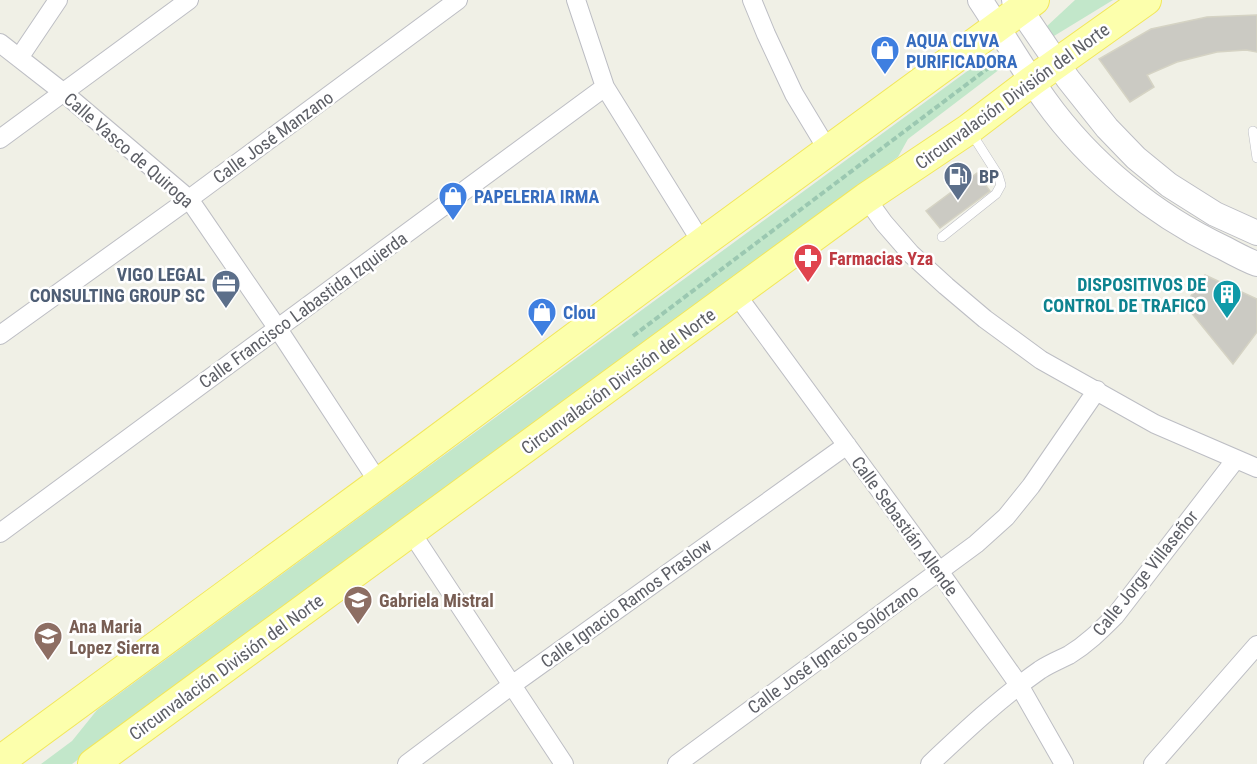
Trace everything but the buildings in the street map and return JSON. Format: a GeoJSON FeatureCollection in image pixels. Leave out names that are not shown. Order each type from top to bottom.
{"type":"FeatureCollection","features":[{"type":"Feature","properties":{"kind":"main road","name":"Circunvalación División del Norte"},"geometry":{"type":"LineString","coordinates":[[93,764],[866,198],[969,129],[1146,0]]}},
{"type":"Feature","properties":{"kind":"main road"},"geometry":{"type":"LineString","coordinates":[[0,761],[702,243],[829,152],[1017,9]]}},
{"type":"Feature","properties":{"kind":"street"},"geometry":{"type":"LineString","coordinates":[[19,58],[58,0]]}},
{"type":"Feature","properties":{"kind":"street"},"geometry":{"type":"LineString","coordinates":[[0,138],[189,0]]}},
{"type":"Feature","properties":{"kind":"street","name":"Calle José Manzano"},"geometry":{"type":"LineString","coordinates":[[0,335],[189,199],[458,0]]}},
{"type":"Feature","properties":{"kind":"street"},"geometry":{"type":"LineString","coordinates":[[576,0],[606,87],[702,243]]}},
{"type":"Feature","properties":{"kind":"street"},"geometry":{"type":"LineString","coordinates":[[752,0],[794,94],[829,152]]}},
{"type":"Feature","properties":{"kind":"street"},"geometry":{"type":"LineString","coordinates":[[980,0],[1017,9],[1068,80],[1107,128],[1136,158],[1169,185],[1215,214],[1257,233]]}},
{"type":"Feature","properties":{"kind":"street"},"geometry":{"type":"LineString","coordinates":[[1017,9],[1032,81],[1045,101],[1084,148],[1118,180],[1153,207],[1203,238],[1257,264]]}},
{"type":"Feature","properties":{"kind":"street","name":"Calle Vasco de Quiroga"},"geometry":{"type":"LineString","coordinates":[[0,43],[64,93],[189,199],[278,328],[379,483]]}},
{"type":"Feature","properties":{"kind":"street","name":"Calle Francisco Labastida Izquierda"},"geometry":{"type":"LineString","coordinates":[[0,533],[606,87]]}},
{"type":"Feature","properties":{"kind":"street"},"geometry":{"type":"LineString","coordinates":[[866,198],[911,254],[969,306],[1041,360],[1155,424],[1257,468]]}},
{"type":"Feature","properties":{"kind":"street","name":"Calle Sebastián Allende"},"geometry":{"type":"LineString","coordinates":[[736,294],[939,571],[1019,685],[1064,764]]}},
{"type":"Feature","properties":{"kind":"street","name":"Calle José Ignacio Solórzano"},"geometry":{"type":"LineString","coordinates":[[677,764],[976,544],[1006,517],[1031,486],[1097,390]]}},
{"type":"Feature","properties":{"kind":"street","name":"Calle Ignacio Ramos Praslow"},"geometry":{"type":"LineString","coordinates":[[407,764],[512,685],[846,445]]}},
{"type":"Feature","properties":{"kind":"street","name":"Calle Jorge Villaseñor"},"geometry":{"type":"LineString","coordinates":[[930,764],[981,716],[1019,685],[1042,668],[1093,639],[1115,616],[1236,459]]}},
{"type":"Feature","properties":{"kind":"street"},"geometry":{"type":"LineString","coordinates":[[411,532],[564,764]]}},
{"type":"Feature","properties":{"kind":"street"},"geometry":{"type":"LineString","coordinates":[[1153,764],[1257,645]]}},
{"type":"Feature","properties":{"kind":"lane"},"geometry":{"type":"LineString","coordinates":[[942,237],[996,194],[1001,185],[998,175],[969,129]]}},
{"type":"Feature","properties":{"kind":"lane"},"geometry":{"type":"LineString","coordinates":[[1253,131],[1257,158]]}},
{"type":"Feature","properties":{"kind":"green space"},"geometry":{"type":"Polygon","coordinates":[[[1075,0],[1113,0],[1054,36],[1046,27],[1075,0]]]}},
{"type":"Feature","properties":{"kind":"green space"},"geometry":{"type":"Polygon","coordinates":[[[992,53],[1000,57],[1002,63],[1000,69],[908,139],[898,157],[72,764],[41,764],[72,741],[97,710],[992,53]]]}},
{"type":"Feature","properties":{"kind":"place","name":"AQUA CLYVA PURIFICADORA"},"geometry":{"type":"Point","coordinates":[885,76]}},
{"type":"Feature","properties":{"kind":"place","name":"BP"},"geometry":{"type":"Point","coordinates":[958,202]}},
{"type":"Feature","properties":{"kind":"place","name":"PAPELERIA IRMA"},"geometry":{"type":"Point","coordinates":[453,222]}},
{"type":"Feature","properties":{"kind":"place","name":"Farmacias Yza"},"geometry":{"type":"Point","coordinates":[808,284]}},
{"type":"Feature","properties":{"kind":"place","name":"VIGO LEGAL CONSULTING GROUP SC"},"geometry":{"type":"Point","coordinates":[226,310]}},
{"type":"Feature","properties":{"kind":"place","name":"DISPOSITIVOS DE CONTROL DE TRAFICO"},"geometry":{"type":"Point","coordinates":[1227,320]}},
{"type":"Feature","properties":{"kind":"place","name":"Clou"},"geometry":{"type":"Point","coordinates":[542,338]}},
{"type":"Feature","properties":{"kind":"place","name":"Gabriela Mistral"},"geometry":{"type":"Point","coordinates":[358,626]}},
{"type":"Feature","properties":{"kind":"place","name":"Ana Maria Lopez Sierra"},"geometry":{"type":"Point","coordinates":[48,662]}}]}
